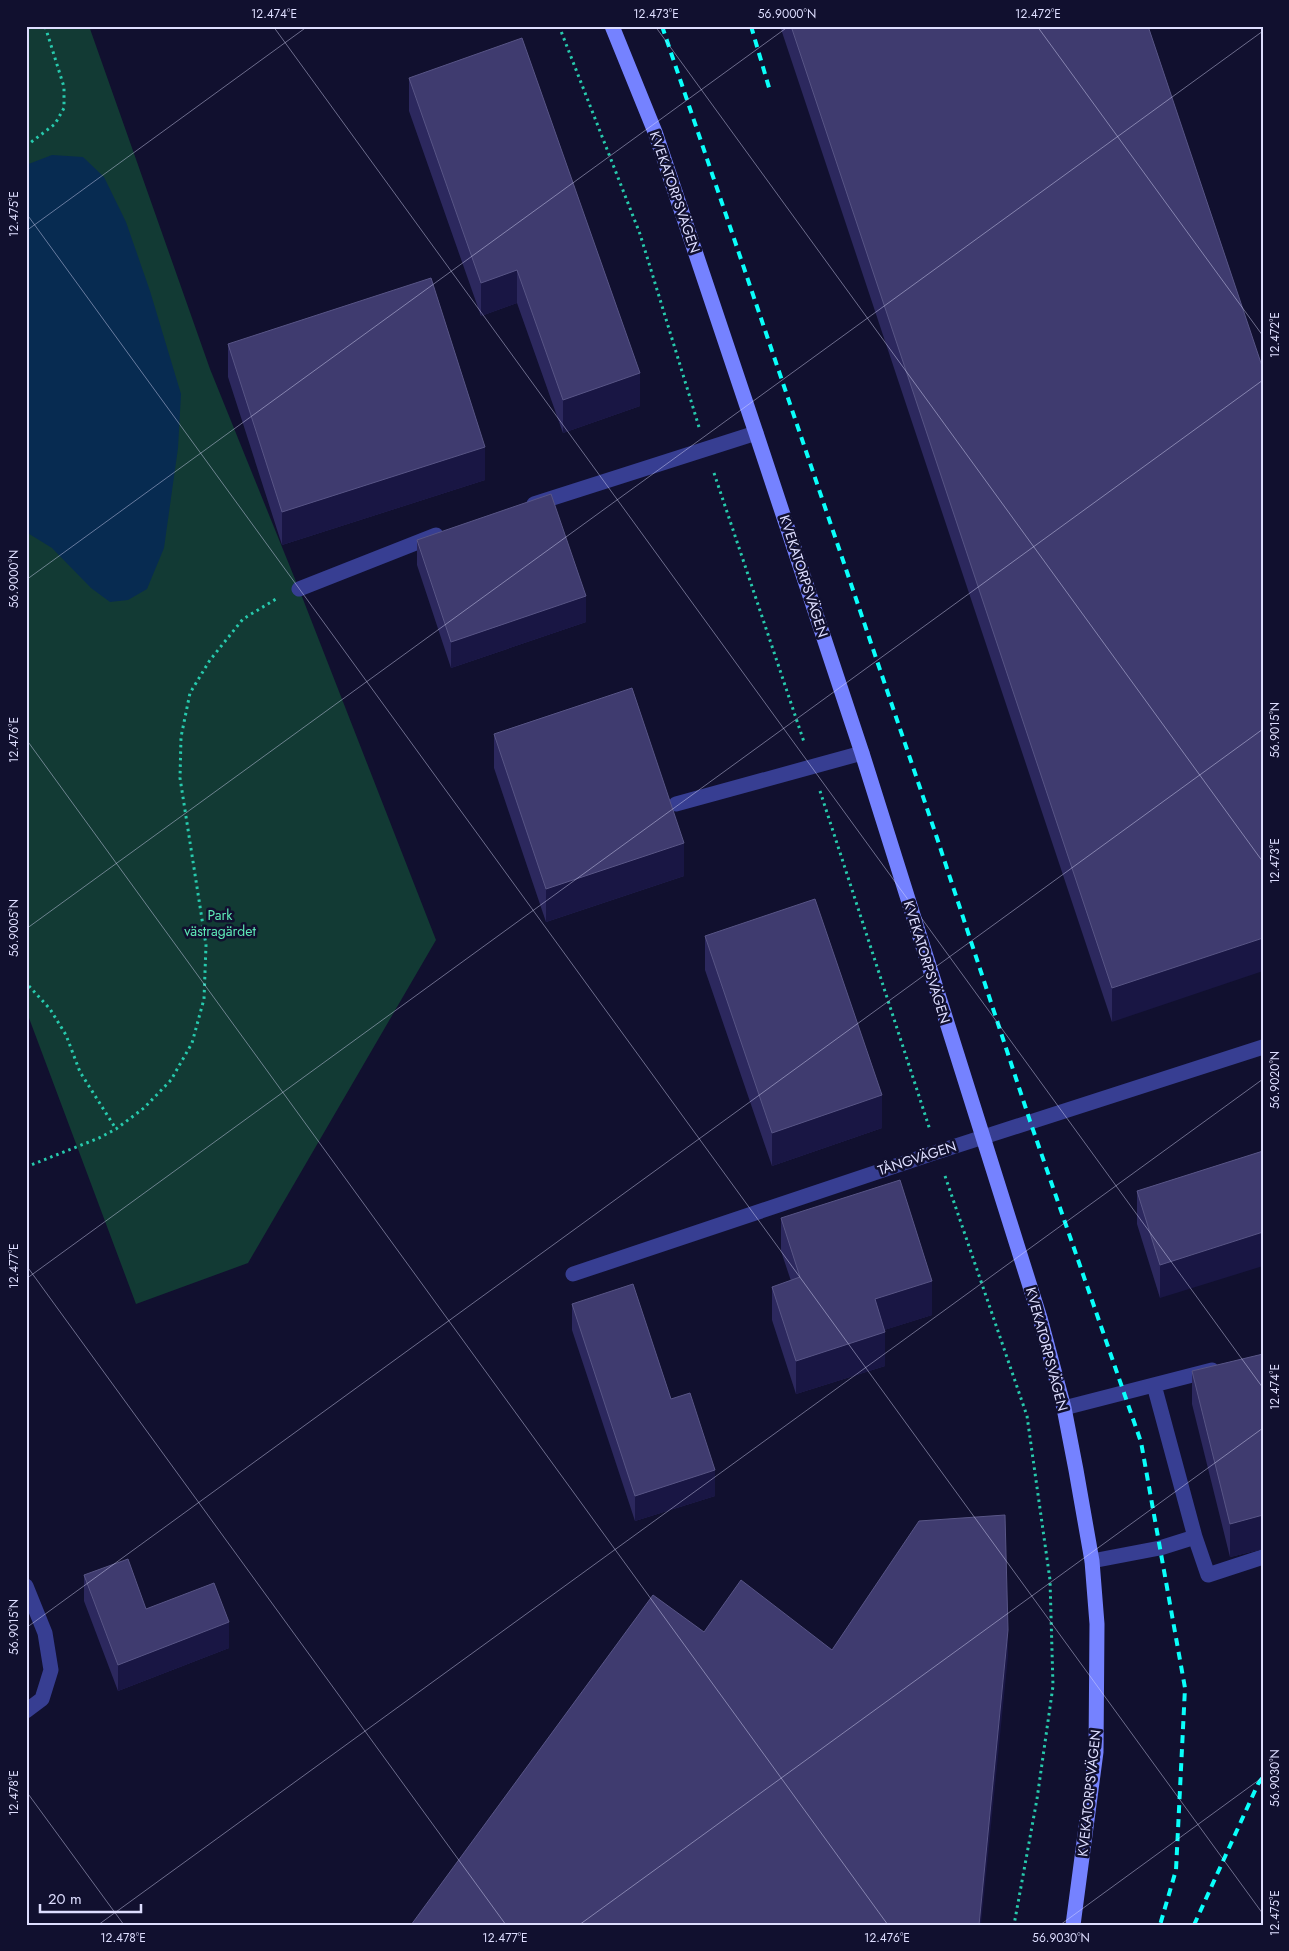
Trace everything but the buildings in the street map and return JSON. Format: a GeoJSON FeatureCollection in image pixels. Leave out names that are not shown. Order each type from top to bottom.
{"type":"FeatureCollection","features":[{"type":"Feature","properties":{"kind":"street","name":"KVEKATORPSVÄGEN"},"geometry":{"type":"LineString","coordinates":[[612,26],[654,132],[862,753],[1040,1318],[1064,1408],[1092,1561],[1097,1624],[1096,1752],[1073,1925]]}},
{"type":"Feature","properties":{"kind":"street"},"geometry":{"type":"LineString","coordinates":[[521,508],[756,433]]}},
{"type":"Feature","properties":{"kind":"street"},"geometry":{"type":"LineString","coordinates":[[299,590],[447,531]]}},
{"type":"Feature","properties":{"kind":"street"},"geometry":{"type":"LineString","coordinates":[[676,804],[862,753]]}},
{"type":"Feature","properties":{"kind":"street","name":"TÅNGVÄGEN"},"geometry":{"type":"LineString","coordinates":[[573,1274],[937,1152],[1263,1047]]}},
{"type":"Feature","properties":{"kind":"street"},"geometry":{"type":"LineString","coordinates":[[1064,1408],[1226,1366]]}},
{"type":"Feature","properties":{"kind":"street"},"geometry":{"type":"LineString","coordinates":[[1154,1386],[1195,1537],[1208,1575],[1263,1557]]}},
{"type":"Feature","properties":{"kind":"street"},"geometry":{"type":"LineString","coordinates":[[1092,1561],[1160,1548],[1195,1537]]}},
{"type":"Feature","properties":{"kind":"street"},"geometry":{"type":"LineString","coordinates":[[26,1586],[45,1633],[51,1670],[42,1700],[26,1711]]}},
{"type":"Feature","properties":{"kind":"path"},"geometry":{"type":"LineString","coordinates":[[26,146],[55,124],[64,108],[64,87],[45,26]]}},
{"type":"Feature","properties":{"kind":"path"},"geometry":{"type":"LineString","coordinates":[[559,26],[640,234],[707,450],[937,1152],[1027,1416],[1050,1580],[1052,1686],[1038,1799],[1014,1925]]}},
{"type":"Feature","properties":{"kind":"path"},"geometry":{"type":"LineString","coordinates":[[26,1168],[99,1138],[116,1129],[144,1108],[172,1080],[192,1043],[204,999],[206,946],[180,778],[181,737],[190,693],[210,660],[243,619],[275,599],[299,590]]}},
{"type":"Feature","properties":{"kind":"path"},"geometry":{"type":"LineString","coordinates":[[26,980],[29,986],[50,1009],[66,1035],[80,1072],[116,1129]]}},
{"type":"Feature","properties":{"kind":"green space","name":"Park västragärdet"},"geometry":{"type":"Polygon","coordinates":[[[26,26],[89,26],[210,369],[299,589],[436,940],[248,1263],[136,1304],[26,1010],[26,26]]]}},
{"type":"Feature","properties":{"kind":"water"},"geometry":{"type":"Polygon","coordinates":[[[52,155],[83,157],[104,177],[126,222],[150,291],[181,394],[178,448],[164,548],[147,589],[128,600],[110,602],[91,588],[52,548],[26,532],[26,165],[52,155]]]}},
{"type":"Feature","properties":{"kind":"railway"},"geometry":{"type":"LineString","coordinates":[[662,26],[936,835],[1030,1121],[1141,1442],[1185,1688],[1176,1870],[1160,1925]]}},
{"type":"Feature","properties":{"kind":"railway"},"geometry":{"type":"LineString","coordinates":[[751,26],[770,91]]}},
{"type":"Feature","properties":{"kind":"railway"},"geometry":{"type":"LineString","coordinates":[[1194,1925],[1258,1784],[1263,1777]]}}]}
